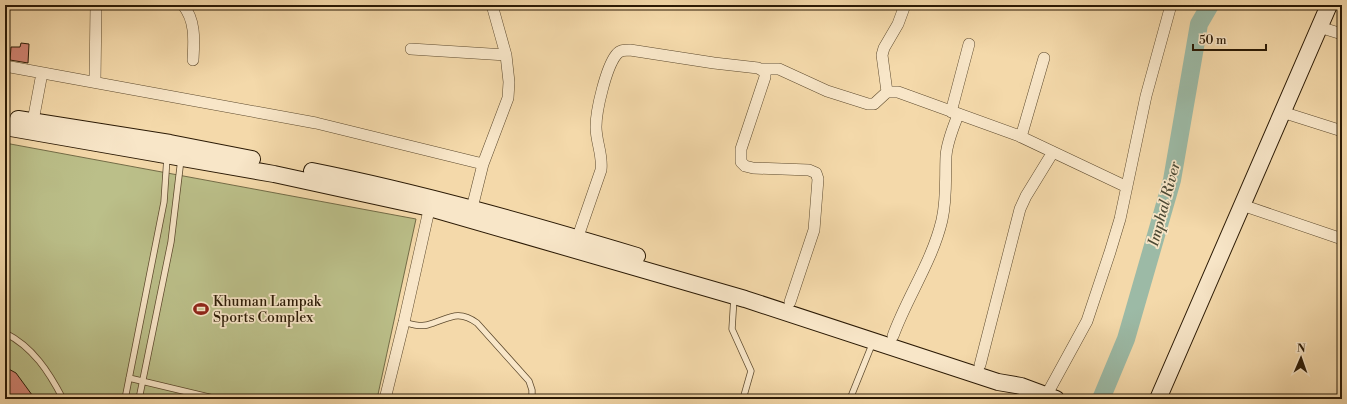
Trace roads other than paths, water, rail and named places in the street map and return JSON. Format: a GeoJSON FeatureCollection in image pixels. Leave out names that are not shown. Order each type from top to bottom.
{"type":"FeatureCollection","features":[{"type":"Feature","properties":{"kind":"main road"},"geometry":{"type":"LineString","coordinates":[[1158,399],[1329,5]]}},
{"type":"Feature","properties":{"kind":"main road"},"geometry":{"type":"LineString","coordinates":[[5,116],[176,150]]}},
{"type":"Feature","properties":{"kind":"main road"},"geometry":{"type":"LineString","coordinates":[[5,127],[176,150],[369,182],[431,203],[575,244],[790,302],[1002,373],[1021,386],[1045,397]]}},
{"type":"Feature","properties":{"kind":"main road"},"geometry":{"type":"LineString","coordinates":[[575,244],[998,382],[1021,386]]}},
{"type":"Feature","properties":{"kind":"street"},"geometry":{"type":"LineString","coordinates":[[95,82],[96,5]]}},
{"type":"Feature","properties":{"kind":"street"},"geometry":{"type":"LineString","coordinates":[[183,5],[190,16],[192,24],[193,60]]}},
{"type":"Feature","properties":{"kind":"street"},"geometry":{"type":"LineString","coordinates":[[471,214],[482,167],[508,98],[509,82],[506,55],[492,5]]}},
{"type":"Feature","properties":{"kind":"street"},"geometry":{"type":"LineString","coordinates":[[887,92],[882,55],[884,48],[898,24],[905,5]]}},
{"type":"Feature","properties":{"kind":"street"},"geometry":{"type":"LineString","coordinates":[[1045,397],[1086,321],[1112,246],[1127,187],[1146,96],[1171,5]]}},
{"type":"Feature","properties":{"kind":"street"},"geometry":{"type":"LineString","coordinates":[[1319,27],[1342,34]]}},
{"type":"Feature","properties":{"kind":"street"},"geometry":{"type":"LineString","coordinates":[[893,336],[901,312],[931,254],[938,234],[946,197],[948,146],[969,44]]}},
{"type":"Feature","properties":{"kind":"street"},"geometry":{"type":"LineString","coordinates":[[411,49],[506,55]]}},
{"type":"Feature","properties":{"kind":"street"},"geometry":{"type":"LineString","coordinates":[[575,244],[601,170],[602,160],[596,129],[597,111],[612,62],[616,54],[623,50],[762,69],[778,69],[827,90],[868,104],[874,104],[887,92],[898,92],[1021,137],[1127,187]]}},
{"type":"Feature","properties":{"kind":"street"},"geometry":{"type":"LineString","coordinates":[[1021,137],[1044,58]]}},
{"type":"Feature","properties":{"kind":"street"},"geometry":{"type":"LineString","coordinates":[[5,66],[316,124],[482,167]]}},
{"type":"Feature","properties":{"kind":"street"},"geometry":{"type":"LineString","coordinates":[[762,69],[765,72],[765,77],[741,149],[741,162],[745,166],[753,168],[809,170],[816,173],[818,179],[814,230],[790,302]]}},
{"type":"Feature","properties":{"kind":"street"},"geometry":{"type":"LineString","coordinates":[[33,121],[42,73]]}},
{"type":"Feature","properties":{"kind":"street"},"geometry":{"type":"LineString","coordinates":[[1282,112],[1342,131]]}},
{"type":"Feature","properties":{"kind":"street"},"geometry":{"type":"LineString","coordinates":[[980,365],[1020,209],[1026,196],[1053,152]]}},
{"type":"Feature","properties":{"kind":"street"},"geometry":{"type":"LineString","coordinates":[[385,399],[431,203]]}},
{"type":"Feature","properties":{"kind":"street"},"geometry":{"type":"LineString","coordinates":[[1242,205],[1342,238]]}},
{"type":"Feature","properties":{"kind":"lane"},"geometry":{"type":"LineString","coordinates":[[125,399],[164,202],[176,150]]}},
{"type":"Feature","properties":{"kind":"lane"},"geometry":{"type":"LineString","coordinates":[[139,399],[171,242],[176,150]]}},
{"type":"Feature","properties":{"kind":"lane"},"geometry":{"type":"LineString","coordinates":[[734,296],[732,329],[751,371],[743,399]]}},
{"type":"Feature","properties":{"kind":"lane"},"geometry":{"type":"LineString","coordinates":[[404,322],[426,325],[452,316],[461,315],[470,318],[477,323],[529,381],[532,390],[532,399]]}},
{"type":"Feature","properties":{"kind":"lane"},"geometry":{"type":"LineString","coordinates":[[5,333],[17,339],[30,349],[45,368],[63,399]]}},
{"type":"Feature","properties":{"kind":"lane"},"geometry":{"type":"LineString","coordinates":[[850,399],[874,341]]}},
{"type":"Feature","properties":{"kind":"lane"},"geometry":{"type":"LineString","coordinates":[[129,378],[217,399]]}},
{"type":"Feature","properties":{"kind":"waterway","name":"Imphal River"},"geometry":{"type":"LineString","coordinates":[[1101,399],[1126,339],[1172,180],[1199,24],[1210,5]]}},
{"type":"Feature","properties":{"kind":"place","name":"Khuman Lampak Sports Complex"},"geometry":{"type":"Point","coordinates":[201,309]}}]}
